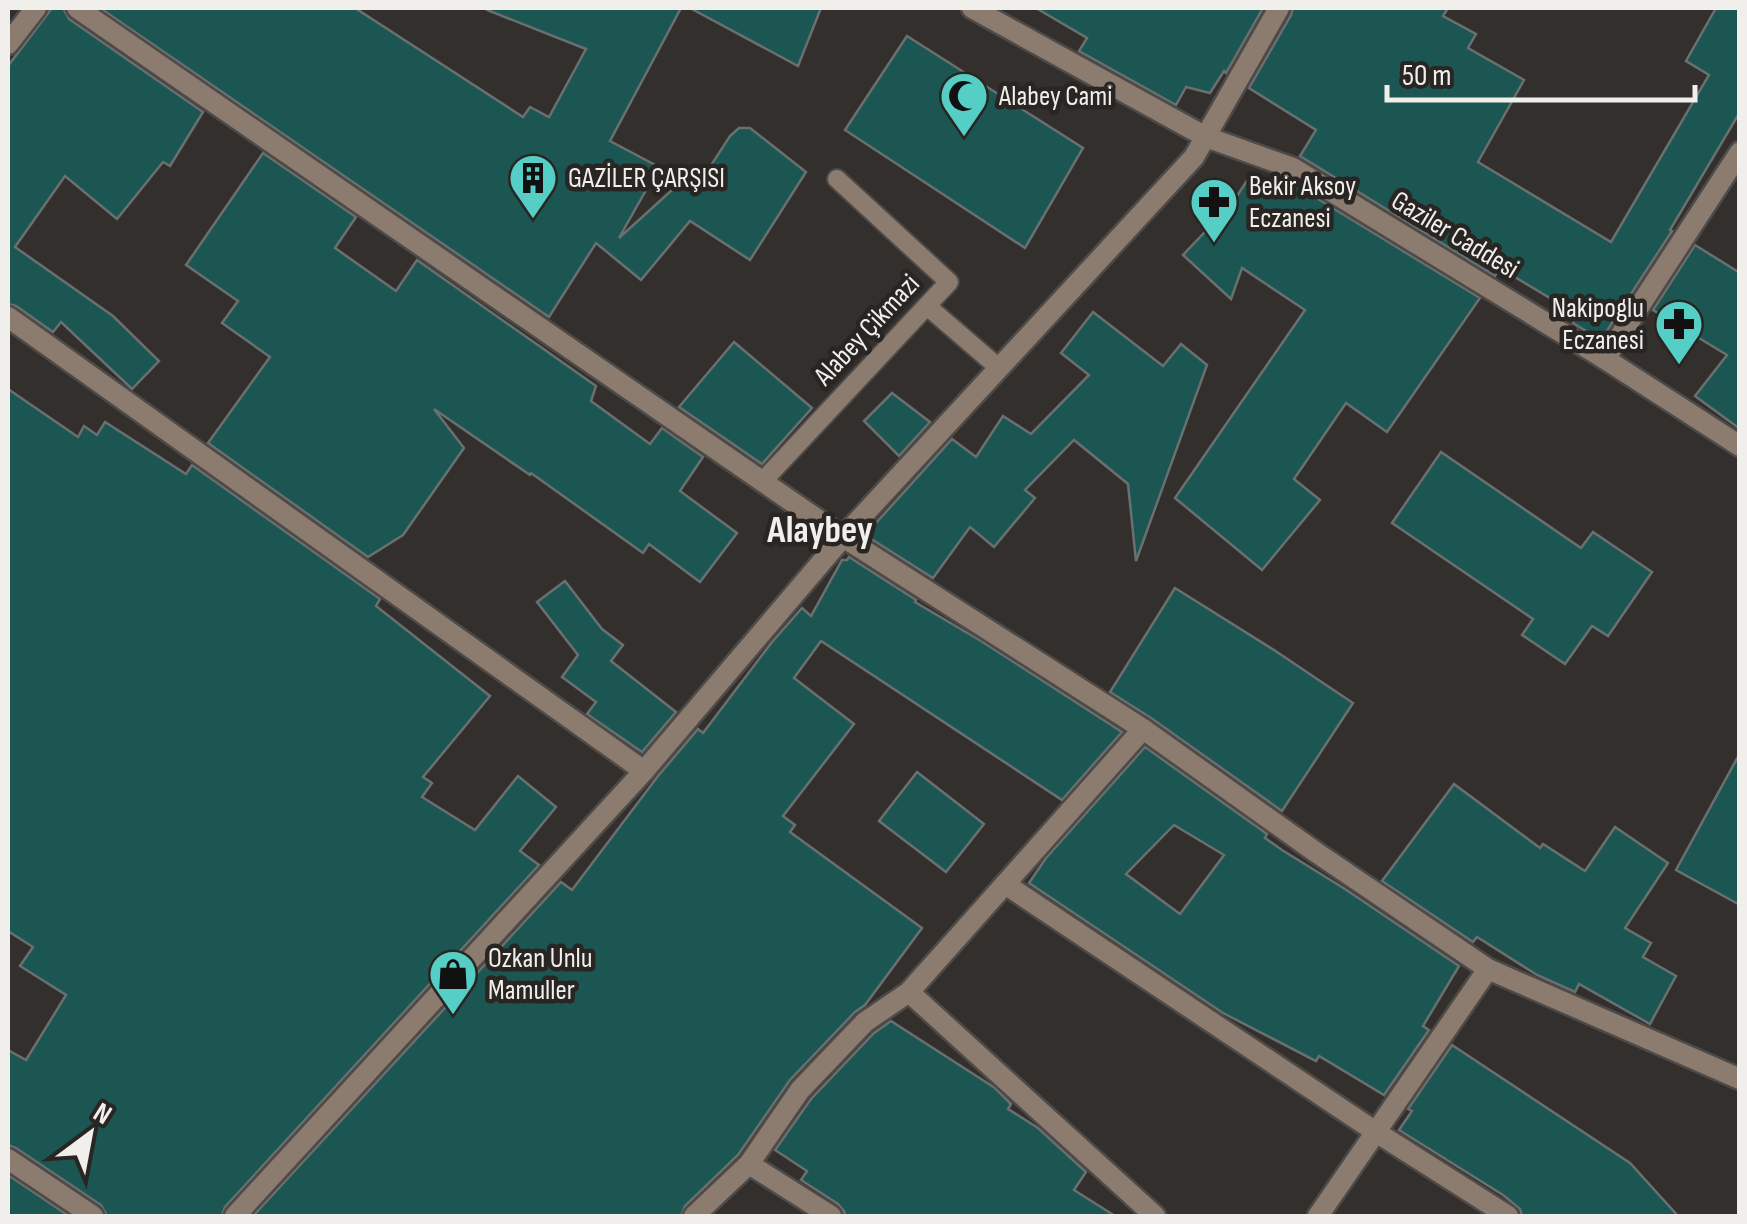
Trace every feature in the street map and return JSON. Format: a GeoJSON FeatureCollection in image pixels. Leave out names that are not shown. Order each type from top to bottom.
{"type":"FeatureCollection","features":[{"type":"Feature","properties":{"kind":"street"},"geometry":{"type":"LineString","coordinates":[[8,44],[36,8]]}},
{"type":"Feature","properties":{"kind":"street"},"geometry":{"type":"LineString","coordinates":[[77,8],[762,482],[1143,729],[1488,968],[1740,1078]]}},
{"type":"Feature","properties":{"kind":"street","name":"Gaziler Caddesi"},"geometry":{"type":"LineString","coordinates":[[972,8],[1206,136],[1293,168],[1740,446]]}},
{"type":"Feature","properties":{"kind":"street"},"geometry":{"type":"LineString","coordinates":[[236,1216],[644,771],[843,537],[1194,157],[1280,8]]}},
{"type":"Feature","properties":{"kind":"street"},"geometry":{"type":"LineString","coordinates":[[1605,359],[1740,152]]}},
{"type":"Feature","properties":{"kind":"street"},"geometry":{"type":"LineString","coordinates":[[8,318],[644,771]]}},
{"type":"Feature","properties":{"kind":"street"},"geometry":{"type":"LineString","coordinates":[[694,1216],[749,1164],[800,1090],[864,1022],[909,992],[1143,729]]}},
{"type":"Feature","properties":{"kind":"street"},"geometry":{"type":"LineString","coordinates":[[1005,884],[1508,1216]]}},
{"type":"Feature","properties":{"kind":"street"},"geometry":{"type":"LineString","coordinates":[[1318,1216],[1488,968]]}},
{"type":"Feature","properties":{"kind":"street"},"geometry":{"type":"LineString","coordinates":[[909,992],[1155,1216]]}},
{"type":"Feature","properties":{"kind":"street"},"geometry":{"type":"LineString","coordinates":[[8,1158],[92,1216]]}},
{"type":"Feature","properties":{"kind":"street"},"geometry":{"type":"LineString","coordinates":[[749,1164],[831,1216]]}},
{"type":"Feature","properties":{"kind":"lane","name":"Alabey Çikmazi"},"geometry":{"type":"LineString","coordinates":[[762,482],[948,282],[837,179]]}},
{"type":"Feature","properties":{"kind":"lane"},"geometry":{"type":"LineString","coordinates":[[928,306],[1000,368]]}},
{"type":"Feature","properties":{"kind":"building"},"geometry":{"type":"Polygon","coordinates":[[[52,8],[63,8],[69,19],[203,112],[170,166],[163,162],[117,219],[65,176],[15,247],[113,316],[159,361],[132,389],[61,322],[53,332],[8,304],[8,66],[52,8]]]}},
{"type":"Feature","properties":{"kind":"building"},"geometry":{"type":"Polygon","coordinates":[[[100,8],[355,8],[523,117],[530,107],[549,117],[586,49],[487,8],[681,8],[610,141],[659,167],[619,238],[683,180],[697,187],[739,128],[750,128],[806,172],[750,260],[690,221],[641,280],[596,243],[549,317],[100,8]]]}},
{"type":"Feature","properties":{"kind":"building"},"geometry":{"type":"Polygon","coordinates":[[[690,8],[821,8],[798,66],[690,8]]]}},
{"type":"Feature","properties":{"kind":"building"},"geometry":{"type":"Polygon","coordinates":[[[1036,8],[1263,8],[1210,93],[1186,87],[1176,105],[1079,51],[1087,38],[1036,8]]]}},
{"type":"Feature","properties":{"kind":"building"},"geometry":{"type":"Polygon","coordinates":[[[1293,8],[1448,8],[1443,16],[1476,34],[1468,48],[1524,80],[1478,162],[1611,242],[1709,75],[1686,61],[1716,8],[1740,8],[1740,112],[1672,231],[1601,340],[1573,323],[1578,315],[1500,268],[1495,276],[1300,156],[1316,130],[1249,88],[1293,8]]]}},
{"type":"Feature","properties":{"kind":"building","name":"Alabey Cami"},"geometry":{"type":"Polygon","coordinates":[[[907,36],[1083,148],[1025,248],[845,130],[907,36]]]}},
{"type":"Feature","properties":{"kind":"building"},"geometry":{"type":"Polygon","coordinates":[[[263,153],[356,217],[335,248],[396,291],[417,260],[596,386],[591,401],[650,444],[662,428],[703,457],[680,491],[737,533],[700,582],[649,544],[643,553],[434,409],[464,448],[403,535],[368,557],[208,443],[270,357],[222,323],[238,301],[186,265],[263,153]]]}},
{"type":"Feature","properties":{"kind":"building"},"geometry":{"type":"Polygon","coordinates":[[[1250,176],[1277,193],[1287,180],[1480,298],[1387,432],[1346,403],[1294,479],[1320,500],[1262,570],[1175,498],[1305,310],[1242,268],[1231,299],[1183,255],[1224,216],[1250,176]]]}},
{"type":"Feature","properties":{"kind":"building"},"geometry":{"type":"Polygon","coordinates":[[[1695,245],[1740,273],[1740,429],[1695,396],[1727,355],[1653,310],[1695,245]]]}},
{"type":"Feature","properties":{"kind":"building"},"geometry":{"type":"Polygon","coordinates":[[[1093,312],[1163,366],[1181,344],[1207,365],[1136,561],[1128,484],[1074,440],[1025,490],[1035,498],[994,547],[970,527],[933,578],[865,535],[952,439],[976,457],[1003,416],[1031,434],[1089,375],[1061,353],[1093,312]]]}},
{"type":"Feature","properties":{"kind":"building"},"geometry":{"type":"Polygon","coordinates":[[[734,342],[812,408],[762,464],[679,407],[734,342]]]}},
{"type":"Feature","properties":{"kind":"building"},"geometry":{"type":"Polygon","coordinates":[[[8,389],[78,437],[84,426],[97,435],[105,422],[186,474],[192,465],[380,599],[376,606],[490,696],[423,777],[432,783],[422,797],[475,830],[518,776],[556,807],[520,851],[539,865],[225,1207],[222,1216],[107,1216],[101,1205],[8,1145],[8,1050],[26,1060],[66,995],[20,966],[33,947],[8,931],[8,389]]]}},
{"type":"Feature","properties":{"kind":"building"},"geometry":{"type":"Polygon","coordinates":[[[892,393],[930,422],[899,456],[864,421],[892,393]]]}},
{"type":"Feature","properties":{"kind":"building"},"geometry":{"type":"Polygon","coordinates":[[[1441,452],[1581,548],[1593,532],[1652,572],[1608,636],[1592,626],[1565,664],[1522,635],[1533,619],[1392,523],[1441,452]]]}},
{"type":"Feature","properties":{"kind":"building"},"geometry":{"type":"Polygon","coordinates":[[[849,557],[1122,732],[1062,800],[821,641],[794,678],[854,724],[783,816],[795,825],[790,832],[922,928],[865,1005],[790,1080],[738,1155],[685,1206],[681,1216],[253,1216],[561,882],[572,890],[658,776],[698,729],[703,733],[772,642],[802,608],[811,616],[842,560],[849,557]]]}},
{"type":"Feature","properties":{"kind":"building"},"geometry":{"type":"Polygon","coordinates":[[[565,581],[602,629],[623,645],[611,661],[676,712],[642,752],[587,714],[596,702],[562,677],[578,655],[537,602],[565,581]]]}},
{"type":"Feature","properties":{"kind":"building"},"geometry":{"type":"Polygon","coordinates":[[[1175,588],[1353,703],[1282,811],[1110,692],[1175,588]]]}},
{"type":"Feature","properties":{"kind":"building"},"geometry":{"type":"Polygon","coordinates":[[[1145,747],[1267,834],[1265,838],[1282,850],[1459,966],[1423,1026],[1429,1030],[1384,1095],[1319,1056],[1316,1061],[1223,1013],[1029,883],[1046,858],[1145,747]],[[1174,825],[1126,874],[1180,914],[1224,855],[1174,825]]]}},
{"type":"Feature","properties":{"kind":"building"},"geometry":{"type":"Polygon","coordinates":[[[1740,753],[1740,905],[1676,870],[1740,753]]]}},
{"type":"Feature","properties":{"kind":"building"},"geometry":{"type":"Polygon","coordinates":[[[917,772],[984,824],[946,872],[879,821],[917,772]]]}},
{"type":"Feature","properties":{"kind":"building"},"geometry":{"type":"Polygon","coordinates":[[[1454,784],[1540,848],[1543,844],[1585,871],[1615,827],[1668,863],[1625,928],[1651,943],[1643,957],[1676,976],[1650,1024],[1579,984],[1575,992],[1537,975],[1477,937],[1473,942],[1382,881],[1454,784]]]}},
{"type":"Feature","properties":{"kind":"building"},"geometry":{"type":"Polygon","coordinates":[[[891,1021],[995,1088],[1011,1104],[1008,1109],[1038,1128],[1086,1172],[1074,1190],[1115,1216],[845,1216],[838,1204],[801,1180],[807,1171],[775,1150],[811,1099],[874,1033],[891,1021]]]}},
{"type":"Feature","properties":{"kind":"building"},"geometry":{"type":"Polygon","coordinates":[[[1452,1045],[1630,1163],[1678,1216],[1522,1216],[1520,1209],[1503,1195],[1399,1130],[1412,1111],[1408,1109],[1452,1045]]]}},
{"type":"Feature","properties":{"kind":"building"},"geometry":{"type":"Polygon","coordinates":[[[8,1175],[69,1216],[8,1216],[8,1175]]]}},
{"type":"Feature","properties":{"kind":"place","name":"Alabey Cami"},"geometry":{"type":"Point","coordinates":[964,138]}},
{"type":"Feature","properties":{"kind":"place","name":"GAZİLER ÇARŞISI"},"geometry":{"type":"Point","coordinates":[533,220]}},
{"type":"Feature","properties":{"kind":"place","name":"Bekir Aksoy Eczanesi"},"geometry":{"type":"Point","coordinates":[1214,244]}},
{"type":"Feature","properties":{"kind":"place","name":"Nakipoglu Eczanesi"},"geometry":{"type":"Point","coordinates":[1679,366]}},
{"type":"Feature","properties":{"kind":"place","name":"Ozkan Unlu Mamuller"},"geometry":{"type":"Point","coordinates":[453,1016]}},
{"type":"Feature","properties":{"kind":"district","name":"Alaybey"},"geometry":{"type":"Point","coordinates":[820,530]}}]}
